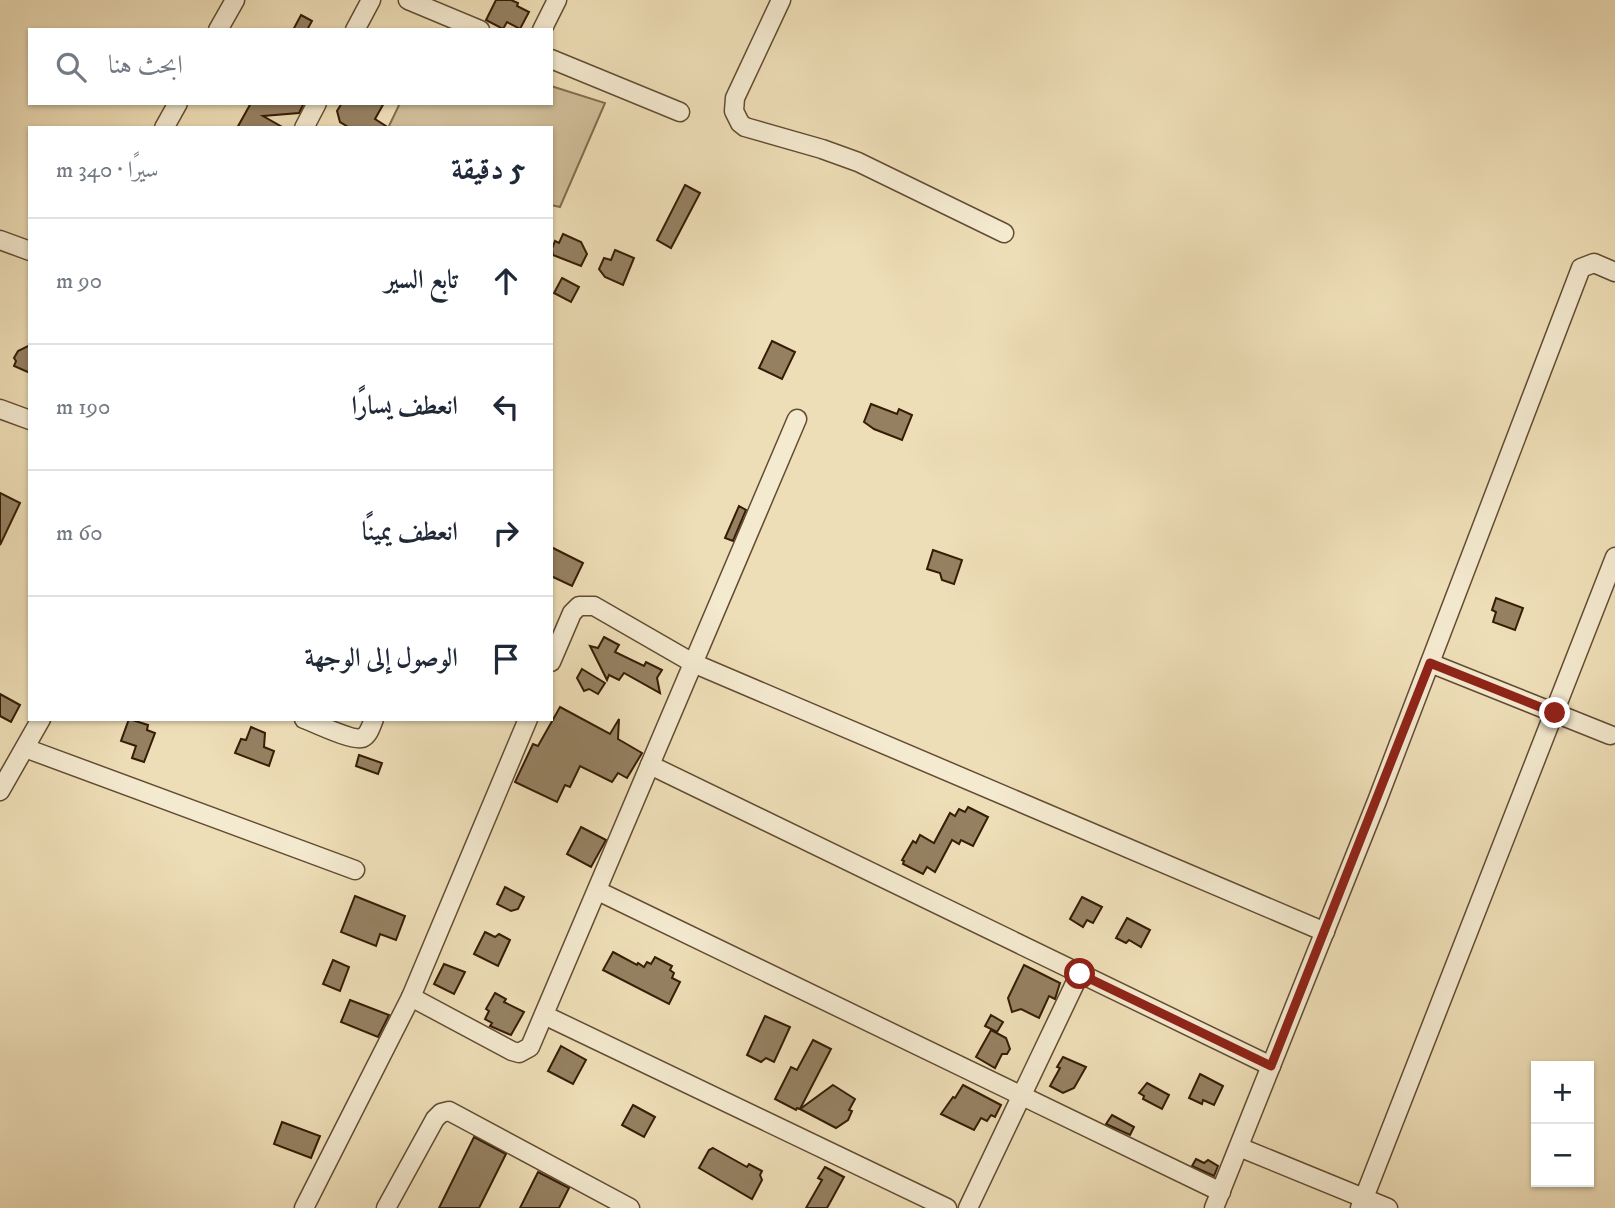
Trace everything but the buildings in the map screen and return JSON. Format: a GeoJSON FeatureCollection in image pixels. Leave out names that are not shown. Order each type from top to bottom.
{"type":"FeatureCollection","features":[{"type":"Feature","properties":{"kind":"street"},"geometry":{"type":"LineString","coordinates":[[219,28],[235,0]]}},
{"type":"Feature","properties":{"kind":"street"},"geometry":{"type":"LineString","coordinates":[[356,28],[371,0]]}},
{"type":"Feature","properties":{"kind":"street"},"geometry":{"type":"LineString","coordinates":[[543,28],[557,0]]}},
{"type":"Feature","properties":{"kind":"street"},"geometry":{"type":"LineString","coordinates":[[782,0],[735,98],[734,111],[740,123],[752,130],[858,162],[1004,233]]}},
{"type":"Feature","properties":{"kind":"street"},"geometry":{"type":"LineString","coordinates":[[416,1],[476,28]]}},
{"type":"Feature","properties":{"kind":"street"},"geometry":{"type":"LineString","coordinates":[[553,60],[680,112]]}},
{"type":"Feature","properties":{"kind":"street"},"geometry":{"type":"LineString","coordinates":[[165,126],[177,105]]}},
{"type":"Feature","properties":{"kind":"street"},"geometry":{"type":"LineString","coordinates":[[305,126],[316,105]]}},
{"type":"Feature","properties":{"kind":"street"},"geometry":{"type":"LineString","coordinates":[[0,240],[28,250]]}},
{"type":"Feature","properties":{"kind":"street"},"geometry":{"type":"LineString","coordinates":[[598,891],[1022,1096],[1218,1200],[1430,663],[1581,268],[1594,262],[1615,272]]}},
{"type":"Feature","properties":{"kind":"street"},"geometry":{"type":"LineString","coordinates":[[0,409],[28,419]]}},
{"type":"Feature","properties":{"kind":"street"},"geometry":{"type":"LineString","coordinates":[[411,998],[519,1053],[530,1047],[797,419]]}},
{"type":"Feature","properties":{"kind":"street"},"geometry":{"type":"LineString","coordinates":[[1362,1203],[1615,557]]}},
{"type":"Feature","properties":{"kind":"street"},"geometry":{"type":"LineString","coordinates":[[553,658],[572,613],[579,606],[589,604],[693,663],[1325,932]]}},
{"type":"Feature","properties":{"kind":"street"},"geometry":{"type":"LineString","coordinates":[[1430,663],[1610,735]]}},
{"type":"Feature","properties":{"kind":"street"},"geometry":{"type":"LineString","coordinates":[[0,791],[40,721]]}},
{"type":"Feature","properties":{"kind":"street"},"geometry":{"type":"LineString","coordinates":[[309,721],[356,738],[365,736],[373,721]]}},
{"type":"Feature","properties":{"kind":"street"},"geometry":{"type":"LineString","coordinates":[[304,1208],[411,998],[527,721]]}},
{"type":"Feature","properties":{"kind":"street"},"geometry":{"type":"LineString","coordinates":[[24,748],[355,870]]}},
{"type":"Feature","properties":{"kind":"street"},"geometry":{"type":"LineString","coordinates":[[650,765],[1271,1066]]}},
{"type":"Feature","properties":{"kind":"street"},"geometry":{"type":"LineString","coordinates":[[968,1208],[1080,974]]}},
{"type":"Feature","properties":{"kind":"street"},"geometry":{"type":"LineString","coordinates":[[544,1015],[947,1208]]}},
{"type":"Feature","properties":{"kind":"street"},"geometry":{"type":"LineString","coordinates":[[386,1208],[435,1119],[441,1113],[449,1111],[630,1208]]}},
{"type":"Feature","properties":{"kind":"street"},"geometry":{"type":"LineString","coordinates":[[1239,1147],[1362,1203],[1388,1208]]}},
{"type":"Feature","properties":{"kind":"shaded area"},"geometry":{"type":"Polygon","coordinates":[[[553,87],[605,103],[560,207],[553,205],[553,126],[389,126],[399,105],[553,105],[553,87]]]}},
{"type":"Feature","properties":{"kind":"route"},"geometry":{"type":"LineString","coordinates":[[1080,974],[1271,1066],[1430,663],[1555,713]]}}]}
